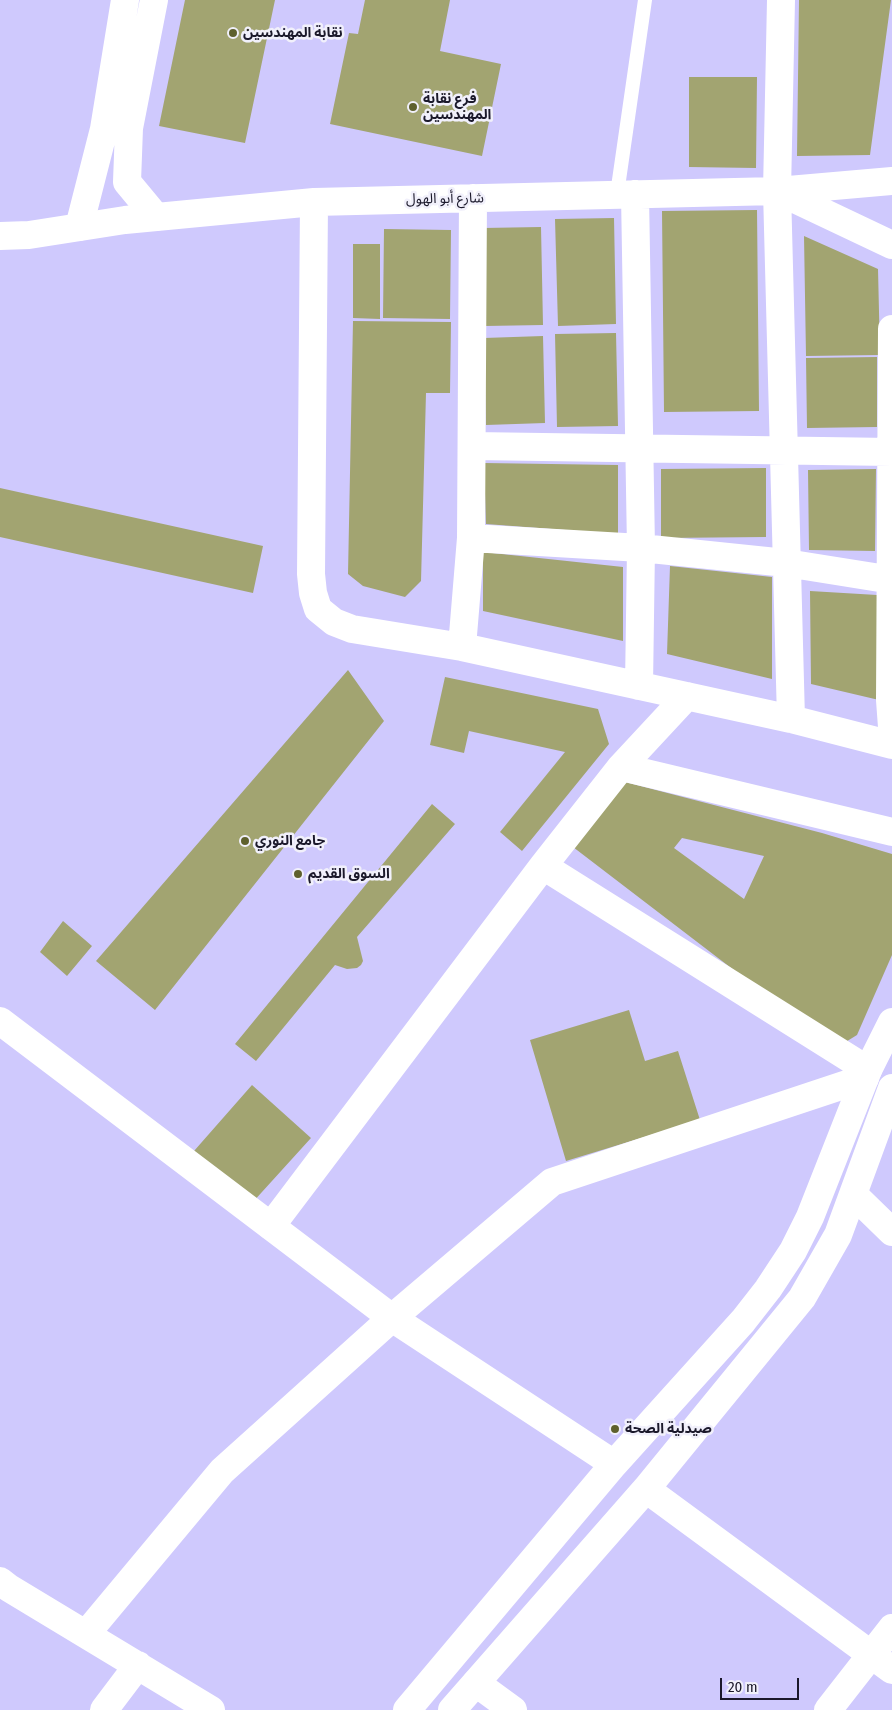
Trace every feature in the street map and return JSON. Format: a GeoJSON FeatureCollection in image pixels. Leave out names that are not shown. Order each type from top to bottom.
{"type":"FeatureCollection","features":[{"type":"Feature","properties":{"kind":"street"},"geometry":{"type":"LineString","coordinates":[[79,227],[104,129],[125,0]]}},
{"type":"Feature","properties":{"kind":"street"},"geometry":{"type":"LineString","coordinates":[[154,0],[129,128],[127,182],[156,217]]}},
{"type":"Feature","properties":{"kind":"street"},"geometry":{"type":"LineString","coordinates":[[781,0],[777,191],[782,449],[791,719]]}},
{"type":"Feature","properties":{"kind":"street","name":"شارع أبو الهول"},"geometry":{"type":"LineString","coordinates":[[0,236],[28,235],[156,217],[314,202],[777,191],[892,181]]}},
{"type":"Feature","properties":{"kind":"street"},"geometry":{"type":"LineString","coordinates":[[777,191],[892,245]]}},
{"type":"Feature","properties":{"kind":"street"},"geometry":{"type":"LineString","coordinates":[[626,194],[640,448],[639,686]]}},
{"type":"Feature","properties":{"kind":"street"},"geometry":{"type":"LineString","coordinates":[[462,647],[471,538],[473,198]]}},
{"type":"Feature","properties":{"kind":"street"},"geometry":{"type":"LineString","coordinates":[[314,202],[313,593],[318,609],[334,622],[352,629],[462,647],[791,719],[892,745]]}},
{"type":"Feature","properties":{"kind":"street"},"geometry":{"type":"LineString","coordinates":[[892,329],[890,700],[892,727]]}},
{"type":"Feature","properties":{"kind":"street"},"geometry":{"type":"LineString","coordinates":[[473,446],[892,452]]}},
{"type":"Feature","properties":{"kind":"street"},"geometry":{"type":"LineString","coordinates":[[471,538],[641,548],[786,563],[891,580]]}},
{"type":"Feature","properties":{"kind":"street"},"geometry":{"type":"LineString","coordinates":[[271,1226],[543,866],[621,766],[687,696]]}},
{"type":"Feature","properties":{"kind":"street"},"geometry":{"type":"LineString","coordinates":[[621,766],[892,832]]}},
{"type":"Feature","properties":{"kind":"street"},"geometry":{"type":"LineString","coordinates":[[543,866],[866,1074]]}},
{"type":"Feature","properties":{"kind":"street"},"geometry":{"type":"LineString","coordinates":[[0,1021],[392,1318],[614,1464]]}},
{"type":"Feature","properties":{"kind":"street"},"geometry":{"type":"LineString","coordinates":[[407,1710],[614,1464],[742,1321],[768,1289],[793,1251],[823,1186],[866,1074],[892,1022]]}},
{"type":"Feature","properties":{"kind":"street"},"geometry":{"type":"LineString","coordinates":[[86,1634],[222,1471],[392,1318],[552,1182],[866,1074]]}},
{"type":"Feature","properties":{"kind":"street"},"geometry":{"type":"LineString","coordinates":[[452,1710],[646,1489],[802,1298],[838,1235],[892,1088]]}},
{"type":"Feature","properties":{"kind":"street"},"geometry":{"type":"LineString","coordinates":[[854,1195],[892,1232]]}},
{"type":"Feature","properties":{"kind":"street"},"geometry":{"type":"LineString","coordinates":[[646,1489],[881,1662]]}},
{"type":"Feature","properties":{"kind":"street"},"geometry":{"type":"LineString","coordinates":[[3,1590],[86,1634],[212,1710]]}},
{"type":"Feature","properties":{"kind":"street"},"geometry":{"type":"LineString","coordinates":[[828,1710],[881,1662],[892,1628]]}},
{"type":"Feature","properties":{"kind":"street"},"geometry":{"type":"LineString","coordinates":[[104,1710],[138,1665]]}},
{"type":"Feature","properties":{"kind":"street"},"geometry":{"type":"LineString","coordinates":[[476,1683],[514,1710]]}},
{"type":"Feature","properties":{"kind":"lane"},"geometry":{"type":"LineString","coordinates":[[626,194],[645,0]]}},
{"type":"Feature","properties":{"kind":"building"},"geometry":{"type":"Polygon","coordinates":[[[185,0],[275,0],[245,143],[159,126],[185,0]]]}},
{"type":"Feature","properties":{"kind":"building"},"geometry":{"type":"Polygon","coordinates":[[[365,0],[450,0],[440,51],[501,64],[482,156],[330,124],[349,33],[358,34],[365,0]]]}},
{"type":"Feature","properties":{"kind":"building"},"geometry":{"type":"Polygon","coordinates":[[[799,0],[891,0],[870,155],[797,156],[799,0]]]}},
{"type":"Feature","properties":{"kind":"building"},"geometry":{"type":"Polygon","coordinates":[[[689,77],[757,77],[756,168],[689,167],[689,77]]]}},
{"type":"Feature","properties":{"kind":"building"},"geometry":{"type":"Polygon","coordinates":[[[757,210],[759,411],[664,412],[662,211],[757,210]]]}},
{"type":"Feature","properties":{"kind":"building"},"geometry":{"type":"Polygon","coordinates":[[[614,218],[616,324],[558,326],[555,219],[614,218]]]}},
{"type":"Feature","properties":{"kind":"building"},"geometry":{"type":"Polygon","coordinates":[[[541,227],[543,325],[485,326],[483,228],[541,227]]]}},
{"type":"Feature","properties":{"kind":"building"},"geometry":{"type":"Polygon","coordinates":[[[384,229],[451,230],[450,319],[383,318],[384,229]]]}},
{"type":"Feature","properties":{"kind":"building"},"geometry":{"type":"Polygon","coordinates":[[[804,236],[878,269],[880,355],[806,356],[804,236]]]}},
{"type":"Feature","properties":{"kind":"building"},"geometry":{"type":"Polygon","coordinates":[[[353,244],[380,244],[380,319],[353,318],[353,244]]]}},
{"type":"Feature","properties":{"kind":"building"},"geometry":{"type":"Polygon","coordinates":[[[353,321],[451,322],[450,393],[426,393],[421,581],[405,597],[363,586],[348,574],[353,321]]]}},
{"type":"Feature","properties":{"kind":"building"},"geometry":{"type":"Polygon","coordinates":[[[616,333],[618,426],[557,427],[555,334],[616,333]]]}},
{"type":"Feature","properties":{"kind":"building"},"geometry":{"type":"Polygon","coordinates":[[[543,336],[545,423],[486,425],[484,338],[543,336]]]}},
{"type":"Feature","properties":{"kind":"building"},"geometry":{"type":"Polygon","coordinates":[[[877,357],[877,427],[807,428],[806,358],[877,357]]]}},
{"type":"Feature","properties":{"kind":"building"},"geometry":{"type":"Polygon","coordinates":[[[484,463],[618,465],[618,534],[486,524],[484,463]]]}},
{"type":"Feature","properties":{"kind":"building"},"geometry":{"type":"Polygon","coordinates":[[[766,468],[766,537],[661,538],[661,469],[766,468]]]}},
{"type":"Feature","properties":{"kind":"building"},"geometry":{"type":"Polygon","coordinates":[[[876,469],[875,551],[809,550],[808,470],[876,469]]]}},
{"type":"Feature","properties":{"kind":"building"},"geometry":{"type":"Polygon","coordinates":[[[0,488],[263,546],[253,593],[0,537],[0,488]]]}},
{"type":"Feature","properties":{"kind":"building"},"geometry":{"type":"Polygon","coordinates":[[[483,552],[623,567],[623,641],[483,611],[483,552]]]}},
{"type":"Feature","properties":{"kind":"building"},"geometry":{"type":"Polygon","coordinates":[[[670,566],[772,577],[772,679],[667,654],[670,566]]]}},
{"type":"Feature","properties":{"kind":"building"},"geometry":{"type":"Polygon","coordinates":[[[810,591],[877,595],[879,700],[811,684],[810,591]]]}},
{"type":"Feature","properties":{"kind":"building","name":"جامع النوري"},"geometry":{"type":"Polygon","coordinates":[[[348,670],[384,721],[155,1010],[96,961],[348,670]]]}},
{"type":"Feature","properties":{"kind":"building"},"geometry":{"type":"Polygon","coordinates":[[[445,677],[598,709],[609,744],[522,851],[500,832],[565,752],[469,731],[464,753],[430,745],[445,677]]]}},
{"type":"Feature","properties":{"kind":"building"},"geometry":{"type":"Polygon","coordinates":[[[625,782],[822,833],[892,854],[892,955],[857,1035],[844,1043],[756,987],[573,847],[625,782]],[[682,838],[674,848],[744,899],[764,856],[682,838]]]}},
{"type":"Feature","properties":{"kind":"building"},"geometry":{"type":"Polygon","coordinates":[[[432,804],[455,824],[357,937],[363,961],[361,965],[357,968],[347,969],[335,965],[256,1061],[235,1044],[432,804]]]}},
{"type":"Feature","properties":{"kind":"building"},"geometry":{"type":"Polygon","coordinates":[[[63,921],[92,946],[67,976],[40,952],[63,921]]]}},
{"type":"Feature","properties":{"kind":"building"},"geometry":{"type":"Polygon","coordinates":[[[629,1010],[645,1061],[678,1051],[700,1120],[566,1161],[530,1040],[629,1010]]]}},
{"type":"Feature","properties":{"kind":"building"},"geometry":{"type":"Polygon","coordinates":[[[252,1085],[311,1138],[252,1203],[194,1151],[252,1085]]]}},
{"type":"Feature","properties":{"kind":"place","name":"نقابة المهندسين"},"geometry":{"type":"Point","coordinates":[233,33]}},
{"type":"Feature","properties":{"kind":"place","name":"فرع نقابة المهندسين"},"geometry":{"type":"Point","coordinates":[413,107]}},
{"type":"Feature","properties":{"kind":"place","name":"جامع النوري"},"geometry":{"type":"Point","coordinates":[245,841]}},
{"type":"Feature","properties":{"kind":"place","name":"السوق القديم"},"geometry":{"type":"Point","coordinates":[298,874]}},
{"type":"Feature","properties":{"kind":"place","name":"صيدلية الصحة"},"geometry":{"type":"Point","coordinates":[615,1429]}}]}
